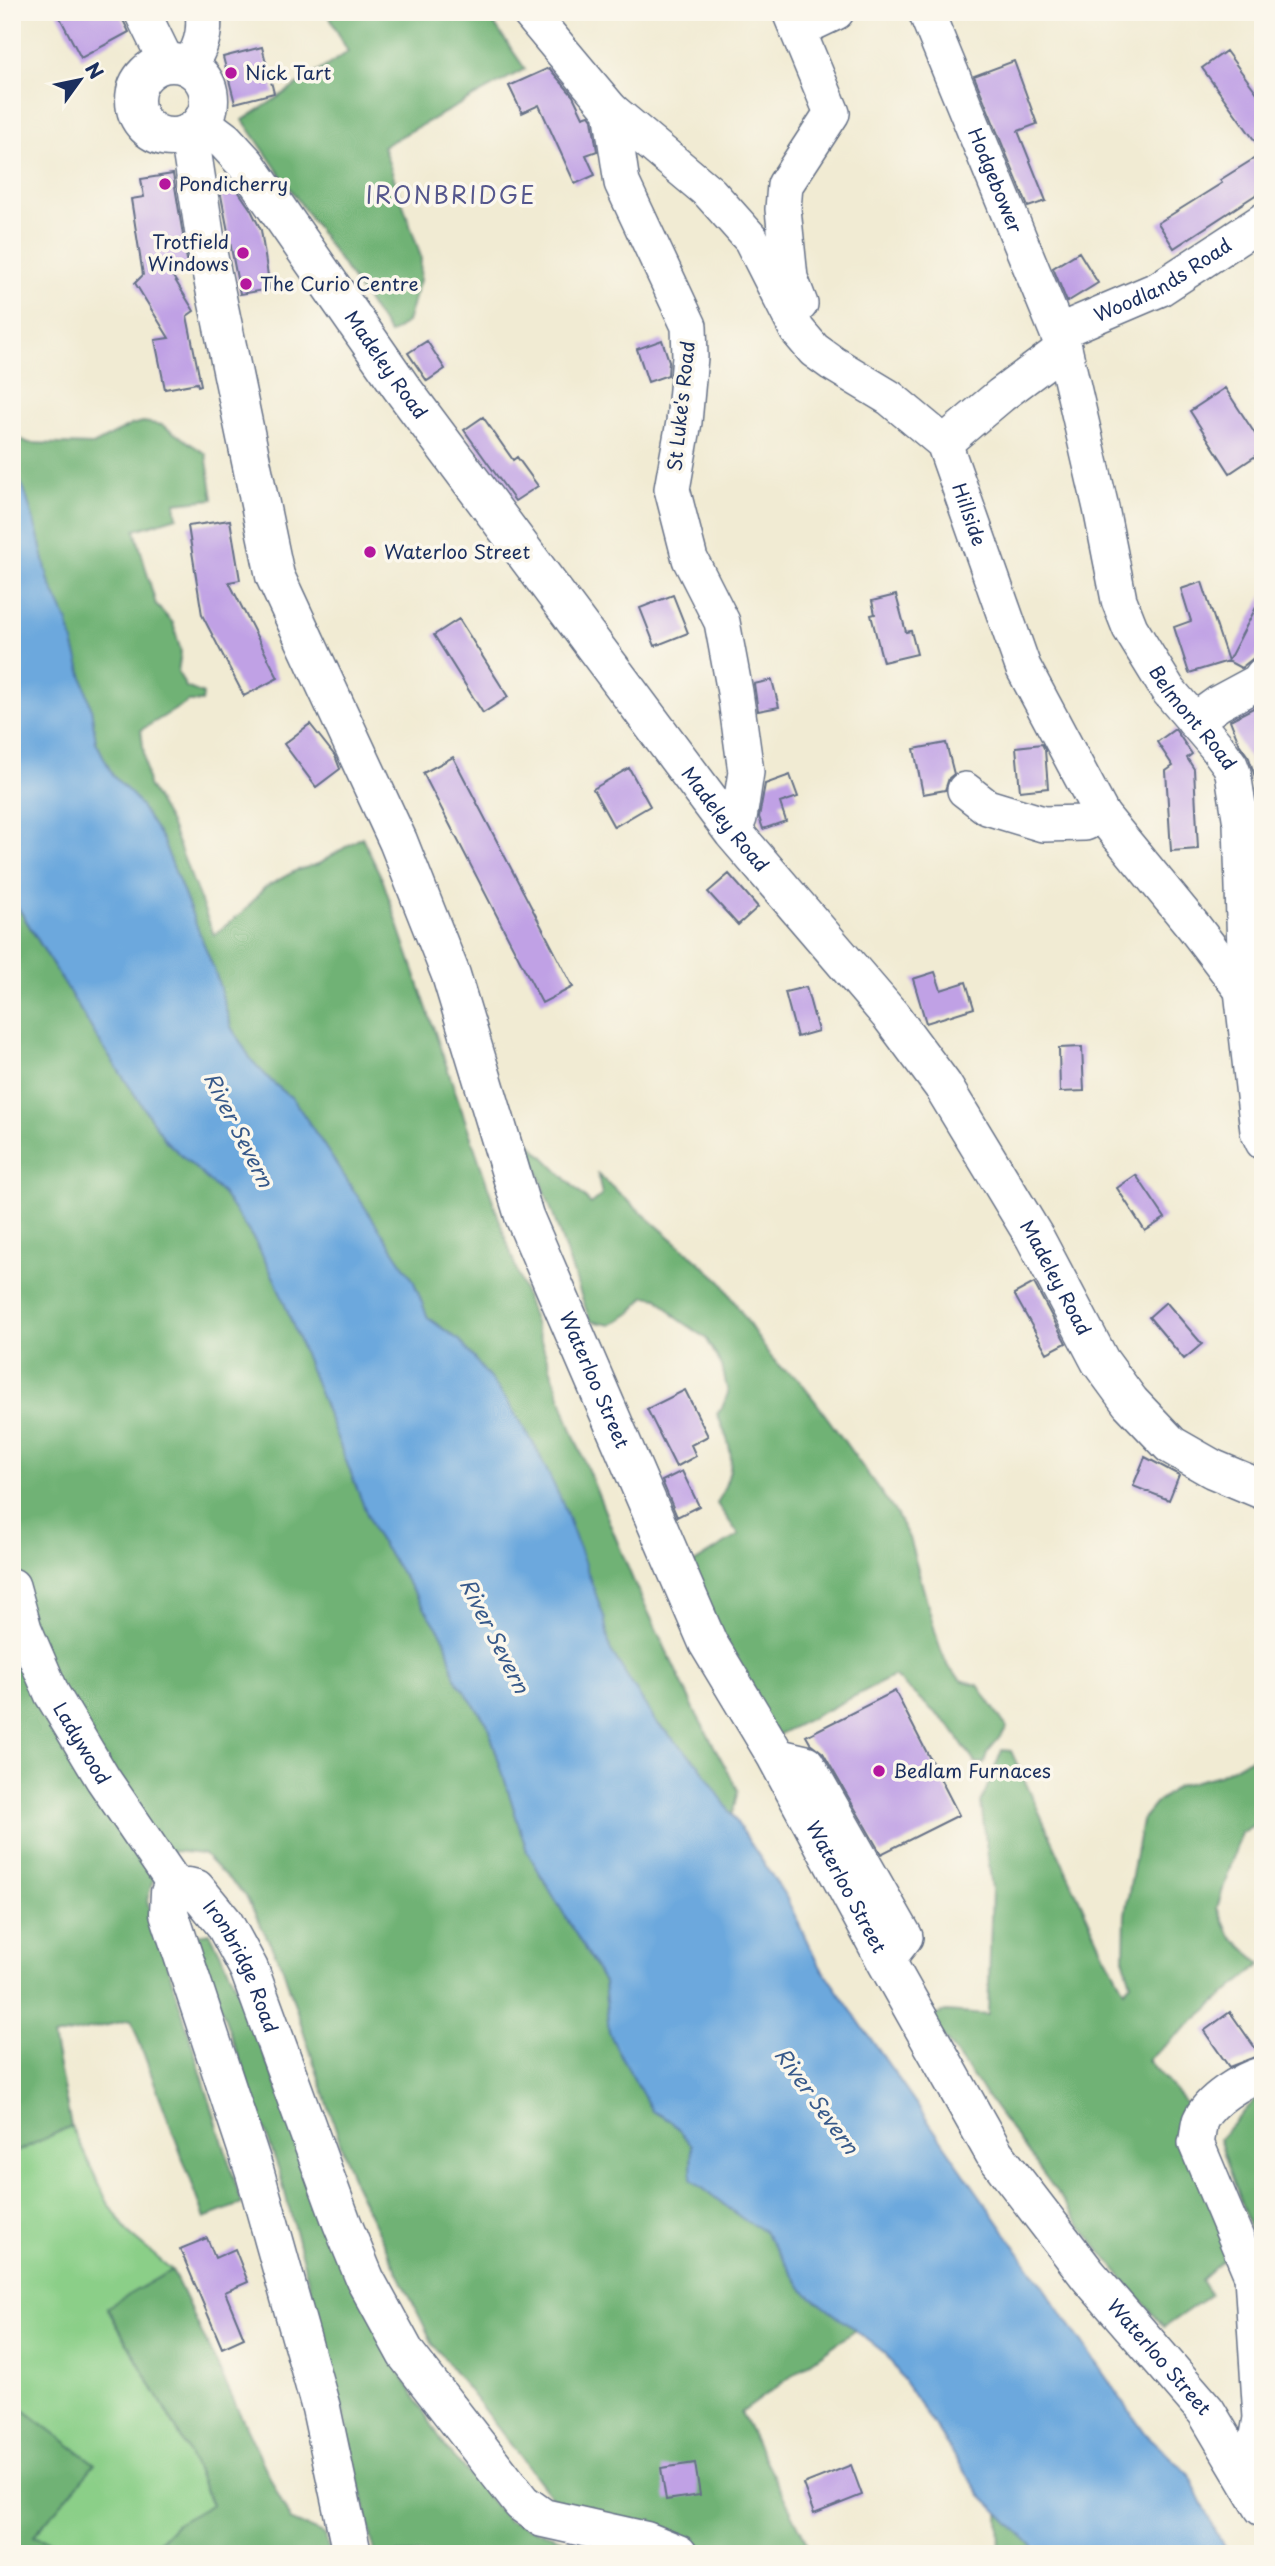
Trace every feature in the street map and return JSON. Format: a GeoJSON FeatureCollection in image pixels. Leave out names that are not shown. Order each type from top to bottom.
{"type":"FeatureCollection","features":[{"type":"Feature","properties":{"kind":"main road"},"geometry":{"type":"LineString","coordinates":[[178,65],[197,73],[208,92],[209,103],[195,128],[178,137],[166,137],[155,134],[146,127],[135,106],[139,83],[146,73],[156,66],[178,65]]}},
{"type":"Feature","properties":{"kind":"main road","name":"Madeley Road"},"geometry":{"type":"LineString","coordinates":[[195,128],[225,141],[246,164],[401,387],[733,832],[891,1016],[943,1086],[1035,1238],[1100,1360],[1130,1402],[1171,1444],[1213,1469],[1263,1490]]}},
{"type":"Feature","properties":{"kind":"main road","name":"Waterloo Street"},"geometry":{"type":"LineString","coordinates":[[195,128],[207,250],[275,576],[398,841],[441,950],[524,1216],[708,1643],[776,1756],[886,1961],[994,2153],[1088,2275],[1206,2411],[1256,2495]]}},
{"type":"Feature","properties":{"kind":"main road","name":"Ironbridge Road"},"geometry":{"type":"LineString","coordinates":[[352,2554],[321,2408],[255,2173],[169,1913],[170,1893],[188,1886],[196,1889],[224,1923],[249,1969],[365,2279],[406,2354],[522,2503],[543,2518],[646,2541],[675,2552]]}},
{"type":"Feature","properties":{"kind":"street"},"geometry":{"type":"LineString","coordinates":[[142,12],[178,65],[202,42],[205,23],[203,12]]}},
{"type":"Feature","properties":{"kind":"street"},"geometry":{"type":"LineString","coordinates":[[529,12],[611,110],[710,194],[751,239],[797,330],[814,351],[890,398],[944,443]]}},
{"type":"Feature","properties":{"kind":"street"},"geometry":{"type":"LineString","coordinates":[[814,351],[813,337],[790,278],[783,209],[785,185],[832,113],[794,21],[836,12]]}},
{"type":"Feature","properties":{"kind":"street","name":"Hodgebower"},"geometry":{"type":"LineString","coordinates":[[926,12],[1061,340]]}},
{"type":"Feature","properties":{"kind":"street","name":"St Luke's Road"},"geometry":{"type":"LineString","coordinates":[[611,110],[621,183],[689,326],[691,356],[672,489],[690,559],[722,622],[733,680],[747,772],[739,818],[733,832]]}},
{"type":"Feature","properties":{"kind":"street","name":"Woodlands Road"},"geometry":{"type":"LineString","coordinates":[[944,443],[1061,340],[1159,289],[1263,221]]}},
{"type":"Feature","properties":{"kind":"street","name":"Belmont Road"},"geometry":{"type":"LineString","coordinates":[[1061,340],[1101,508],[1119,600],[1130,628],[1168,690],[1230,765],[1236,788],[1241,824],[1245,951],[1242,990],[1258,1131],[1263,1142]]}},
{"type":"Feature","properties":{"kind":"street","name":"Hillside"},"geometry":{"type":"LineString","coordinates":[[944,443],[1023,667],[1102,815],[1242,990]]}},
{"type":"Feature","properties":{"kind":"street"},"geometry":{"type":"LineString","coordinates":[[1194,721],[1219,703],[1258,682],[1263,675]]}},
{"type":"Feature","properties":{"kind":"street"},"geometry":{"type":"LineString","coordinates":[[965,790],[987,807],[1043,824],[1085,823],[1102,815]]}},
{"type":"Feature","properties":{"kind":"street","name":"Ladywood"},"geometry":{"type":"LineString","coordinates":[[12,1586],[24,1629],[52,1694],[103,1779],[178,1889]]}},
{"type":"Feature","properties":{"kind":"street"},"geometry":{"type":"LineString","coordinates":[[1256,2495],[1261,2418],[1252,2276],[1196,2143],[1200,2120],[1219,2097],[1250,2078],[1263,2074]]}},
{"type":"Feature","properties":{"kind":"green space"},"geometry":{"type":"Polygon","coordinates":[[[327,12],[486,12],[525,69],[383,146],[421,257],[420,280],[407,322],[390,334],[243,120],[348,52],[327,12]]]}},
{"type":"Feature","properties":{"kind":"green space"},"geometry":{"type":"Polygon","coordinates":[[[143,422],[162,425],[206,454],[213,499],[175,503],[177,517],[135,530],[156,605],[173,623],[181,652],[178,672],[186,687],[203,694],[202,702],[188,702],[141,730],[148,785],[169,821],[214,935],[245,910],[264,888],[295,871],[318,864],[362,837],[383,881],[572,1431],[633,1580],[697,1715],[738,1790],[732,1816],[699,1765],[655,1721],[610,1649],[604,1617],[535,1446],[506,1399],[460,1341],[428,1318],[413,1280],[293,1099],[252,1061],[231,1027],[216,975],[162,839],[135,798],[113,776],[96,742],[91,708],[67,620],[49,582],[24,489],[12,466],[12,435],[29,443],[93,445],[131,425],[143,422]]]}},
{"type":"Feature","properties":{"kind":"green space"},"geometry":{"type":"Polygon","coordinates":[[[12,898],[101,1044],[166,1141],[223,1194],[255,1241],[276,1282],[374,1532],[445,1639],[455,1678],[487,1723],[527,1851],[604,1982],[609,2032],[652,2111],[671,2121],[692,2145],[691,2179],[743,2219],[764,2230],[804,2291],[855,2330],[741,2413],[813,2554],[706,2554],[667,2528],[556,2503],[433,2344],[353,2181],[283,1969],[246,1896],[203,1854],[174,1851],[159,1861],[147,1900],[242,2204],[205,2218],[131,2020],[53,2037],[71,2126],[12,2154],[12,898]]]}},
{"type":"Feature","properties":{"kind":"green space"},"geometry":{"type":"Polygon","coordinates":[[[527,1140],[591,1204],[602,1195],[598,1175],[720,1280],[770,1356],[781,1368],[797,1378],[816,1402],[895,1512],[909,1538],[939,1645],[948,1667],[961,1680],[978,1685],[1007,1728],[987,1753],[984,1763],[975,1763],[950,1726],[894,1676],[776,1736],[738,1672],[691,1565],[739,1535],[717,1504],[728,1479],[731,1459],[717,1414],[728,1393],[722,1366],[706,1338],[677,1318],[658,1298],[645,1296],[632,1312],[611,1325],[590,1321],[527,1140]]]}},
{"type":"Feature","properties":{"kind":"green space"},"geometry":{"type":"Polygon","coordinates":[[[1002,1750],[1011,1751],[1104,1953],[1124,1990],[1131,1983],[1124,1961],[1125,1914],[1142,1820],[1155,1804],[1177,1786],[1219,1775],[1263,1752],[1263,1819],[1241,1833],[1217,1908],[1229,1934],[1261,1964],[1148,2060],[1190,2108],[1231,2253],[1201,2280],[1210,2295],[1164,2327],[1096,2246],[929,2017],[946,2012],[988,2015],[992,1889],[981,1803],[1002,1750]]]}},
{"type":"Feature","properties":{"kind":"green space"},"geometry":{"type":"Polygon","coordinates":[[[210,1933],[231,1974],[385,2349],[448,2451],[508,2521],[606,2554],[375,2554],[346,2424],[279,2170],[195,1935],[210,1933]]]}},
{"type":"Feature","properties":{"kind":"green space"},"geometry":{"type":"Polygon","coordinates":[[[1263,2091],[1263,2267],[1219,2139],[1263,2091]]]}},
{"type":"Feature","properties":{"kind":"green space"},"geometry":{"type":"Polygon","coordinates":[[[71,2126],[107,2201],[129,2234],[172,2270],[107,2308],[181,2437],[212,2505],[175,2525],[147,2554],[85,2554],[33,2537],[94,2464],[12,2401],[12,2154],[71,2126]]]}},
{"type":"Feature","properties":{"kind":"green space"},"geometry":{"type":"Polygon","coordinates":[[[172,2270],[290,2520],[325,2535],[330,2554],[147,2554],[175,2525],[212,2504],[181,2437],[107,2307],[172,2270]]]}},
{"type":"Feature","properties":{"kind":"green space"},"geometry":{"type":"Polygon","coordinates":[[[12,2401],[95,2464],[34,2536],[85,2554],[12,2554],[12,2401]]]}},
{"type":"Feature","properties":{"kind":"green space"},"geometry":{"type":"Polygon","coordinates":[[[999,2513],[1032,2545],[1036,2554],[1000,2554],[999,2513]]]}},
{"type":"Feature","properties":{"kind":"water","name":"River Severn"},"geometry":{"type":"Polygon","coordinates":[[[12,466],[24,489],[49,582],[67,620],[91,708],[96,742],[113,776],[135,798],[162,839],[216,975],[231,1027],[252,1061],[293,1099],[413,1280],[428,1318],[460,1341],[506,1399],[535,1446],[563,1504],[604,1617],[610,1649],[655,1721],[699,1765],[786,1897],[816,1960],[1144,2432],[1188,2473],[1227,2554],[1036,2554],[1032,2545],[981,2495],[885,2353],[804,2291],[764,2231],[743,2219],[691,2179],[692,2145],[671,2121],[652,2111],[617,2049],[609,2032],[604,1982],[527,1851],[487,1723],[455,1678],[445,1639],[374,1532],[276,1282],[255,1241],[223,1194],[166,1141],[101,1044],[12,897],[12,466]]]}},
{"type":"Feature","properties":{"kind":"building"},"geometry":{"type":"Polygon","coordinates":[[[57,12],[119,12],[129,32],[81,58],[57,12]]]}},
{"type":"Feature","properties":{"kind":"building"},"geometry":{"type":"Polygon","coordinates":[[[262,47],[274,93],[235,103],[223,57],[262,47]]]}},
{"type":"Feature","properties":{"kind":"building"},"geometry":{"type":"Polygon","coordinates":[[[1226,51],[1263,101],[1263,152],[1202,68],[1226,51]]]}},
{"type":"Feature","properties":{"kind":"building"},"geometry":{"type":"Polygon","coordinates":[[[1014,61],[1037,124],[1018,131],[1046,201],[1028,207],[974,76],[1014,61]]]}},
{"type":"Feature","properties":{"kind":"building"},"geometry":{"type":"Polygon","coordinates":[[[549,68],[573,96],[583,117],[589,115],[592,119],[597,151],[586,155],[595,175],[575,184],[539,105],[522,113],[509,86],[549,68]]]}},
{"type":"Feature","properties":{"kind":"building"},"geometry":{"type":"Polygon","coordinates":[[[1263,153],[1263,190],[1174,248],[1158,223],[1222,183],[1220,180],[1263,153]]]}},
{"type":"Feature","properties":{"kind":"building"},"geometry":{"type":"Polygon","coordinates":[[[173,174],[189,272],[172,275],[194,311],[187,316],[201,385],[198,386],[197,383],[165,389],[155,340],[169,338],[135,283],[143,275],[131,199],[144,197],[141,179],[173,174]]]}},
{"type":"Feature","properties":{"kind":"building"},"geometry":{"type":"Polygon","coordinates":[[[232,182],[261,230],[270,289],[240,294],[219,185],[232,182]]]}},
{"type":"Feature","properties":{"kind":"building"},"geometry":{"type":"Polygon","coordinates":[[[1079,252],[1098,283],[1067,302],[1053,268],[1079,252]]]}},
{"type":"Feature","properties":{"kind":"building"},"geometry":{"type":"Polygon","coordinates":[[[662,340],[669,361],[668,375],[648,382],[637,349],[662,340]]]}},
{"type":"Feature","properties":{"kind":"building"},"geometry":{"type":"Polygon","coordinates":[[[427,341],[445,369],[427,381],[408,353],[427,341]]]}},
{"type":"Feature","properties":{"kind":"building"},"geometry":{"type":"Polygon","coordinates":[[[1225,388],[1263,446],[1263,451],[1230,473],[1190,411],[1225,388]]]}},
{"type":"Feature","properties":{"kind":"building"},"geometry":{"type":"Polygon","coordinates":[[[483,417],[513,460],[517,457],[538,486],[515,501],[464,430],[483,417]]]}},
{"type":"Feature","properties":{"kind":"building"},"geometry":{"type":"Polygon","coordinates":[[[230,520],[240,580],[229,582],[278,678],[244,696],[202,615],[188,526],[230,520]]]}},
{"type":"Feature","properties":{"kind":"building"},"geometry":{"type":"Polygon","coordinates":[[[1202,582],[1228,661],[1189,673],[1174,627],[1191,621],[1181,589],[1202,582]]]}},
{"type":"Feature","properties":{"kind":"building"},"geometry":{"type":"Polygon","coordinates":[[[1263,594],[1263,643],[1256,656],[1241,668],[1228,661],[1263,594]]]}},
{"type":"Feature","properties":{"kind":"building"},"geometry":{"type":"Polygon","coordinates":[[[673,595],[688,633],[655,646],[640,608],[673,595]]]}},
{"type":"Feature","properties":{"kind":"building"},"geometry":{"type":"Polygon","coordinates":[[[896,595],[906,632],[911,631],[917,654],[883,662],[871,615],[875,614],[872,601],[896,595]]]}},
{"type":"Feature","properties":{"kind":"building"},"geometry":{"type":"Polygon","coordinates":[[[459,619],[508,697],[483,713],[434,635],[459,619]]]}},
{"type":"Feature","properties":{"kind":"building"},"geometry":{"type":"Polygon","coordinates":[[[772,680],[779,707],[758,711],[754,684],[772,680]]]}},
{"type":"Feature","properties":{"kind":"building"},"geometry":{"type":"Polygon","coordinates":[[[1263,703],[1262,798],[1249,758],[1240,745],[1230,720],[1263,703]]]}},
{"type":"Feature","properties":{"kind":"building"},"geometry":{"type":"Polygon","coordinates":[[[310,724],[335,756],[340,769],[316,787],[284,744],[310,724]]]}},
{"type":"Feature","properties":{"kind":"building"},"geometry":{"type":"Polygon","coordinates":[[[1175,729],[1192,754],[1187,758],[1194,769],[1198,849],[1171,851],[1166,771],[1173,766],[1157,742],[1175,729]]]}},
{"type":"Feature","properties":{"kind":"building"},"geometry":{"type":"Polygon","coordinates":[[[946,743],[954,774],[949,778],[945,790],[923,794],[914,749],[946,743]]]}},
{"type":"Feature","properties":{"kind":"building"},"geometry":{"type":"Polygon","coordinates":[[[1042,744],[1045,750],[1048,788],[1020,791],[1016,747],[1042,744]]]}},
{"type":"Feature","properties":{"kind":"building"},"geometry":{"type":"Polygon","coordinates":[[[453,757],[573,987],[542,1003],[423,773],[453,757]]]}},
{"type":"Feature","properties":{"kind":"building"},"geometry":{"type":"Polygon","coordinates":[[[629,768],[650,806],[614,827],[593,789],[629,768]]]}},
{"type":"Feature","properties":{"kind":"building"},"geometry":{"type":"Polygon","coordinates":[[[790,775],[798,797],[780,803],[786,821],[763,829],[759,817],[765,784],[790,775]]]}},
{"type":"Feature","properties":{"kind":"building"},"geometry":{"type":"Polygon","coordinates":[[[729,874],[758,907],[738,925],[708,892],[729,874]]]}},
{"type":"Feature","properties":{"kind":"building"},"geometry":{"type":"Polygon","coordinates":[[[935,972],[941,990],[966,982],[974,1008],[926,1023],[913,979],[935,972]]]}},
{"type":"Feature","properties":{"kind":"building"},"geometry":{"type":"Polygon","coordinates":[[[806,987],[818,1031],[797,1037],[785,992],[806,987]]]}},
{"type":"Feature","properties":{"kind":"building"},"geometry":{"type":"Polygon","coordinates":[[[1082,1047],[1084,1091],[1060,1092],[1059,1048],[1082,1047]]]}},
{"type":"Feature","properties":{"kind":"building"},"geometry":{"type":"Polygon","coordinates":[[[1136,1175],[1165,1218],[1145,1231],[1117,1188],[1136,1175]]]}},
{"type":"Feature","properties":{"kind":"building"},"geometry":{"type":"Polygon","coordinates":[[[1034,1283],[1066,1343],[1047,1353],[1014,1294],[1034,1283]]]}},
{"type":"Feature","properties":{"kind":"building"},"geometry":{"type":"Polygon","coordinates":[[[1166,1302],[1202,1344],[1184,1359],[1149,1317],[1166,1302]]]}},
{"type":"Feature","properties":{"kind":"building"},"geometry":{"type":"Polygon","coordinates":[[[685,1390],[708,1436],[691,1445],[696,1456],[676,1467],[647,1409],[685,1390]]]}},
{"type":"Feature","properties":{"kind":"building"},"geometry":{"type":"Polygon","coordinates":[[[1145,1457],[1179,1475],[1169,1500],[1133,1486],[1145,1457]]]}},
{"type":"Feature","properties":{"kind":"building"},"geometry":{"type":"Polygon","coordinates":[[[682,1471],[699,1506],[677,1517],[662,1481],[682,1471]]]}},
{"type":"Feature","properties":{"kind":"building"},"geometry":{"type":"Polygon","coordinates":[[[895,1691],[959,1815],[881,1854],[823,1753],[810,1743],[806,1736],[895,1691]]]}},
{"type":"Feature","properties":{"kind":"building"},"geometry":{"type":"Polygon","coordinates":[[[1230,2012],[1260,2055],[1229,2067],[1204,2031],[1230,2012]]]}},
{"type":"Feature","properties":{"kind":"building"},"geometry":{"type":"Polygon","coordinates":[[[207,2238],[215,2258],[235,2249],[248,2282],[225,2292],[244,2338],[222,2348],[180,2249],[207,2238]]]}},
{"type":"Feature","properties":{"kind":"building"},"geometry":{"type":"Polygon","coordinates":[[[695,2463],[700,2495],[666,2500],[661,2468],[695,2463]]]}},
{"type":"Feature","properties":{"kind":"building"},"geometry":{"type":"Polygon","coordinates":[[[851,2465],[862,2495],[814,2514],[803,2484],[851,2465]]]}},
{"type":"Feature","properties":{"kind":"place","name":"Nick Tart"},"geometry":{"type":"Point","coordinates":[231,73]}},
{"type":"Feature","properties":{"kind":"place","name":"Pondicherry"},"geometry":{"type":"Point","coordinates":[165,184]}},
{"type":"Feature","properties":{"kind":"place","name":"Trotfield Windows"},"geometry":{"type":"Point","coordinates":[243,253]}},
{"type":"Feature","properties":{"kind":"place","name":"The Curio Centre"},"geometry":{"type":"Point","coordinates":[246,284]}},
{"type":"Feature","properties":{"kind":"place","name":"Waterloo Street"},"geometry":{"type":"Point","coordinates":[370,552]}},
{"type":"Feature","properties":{"kind":"place","name":"Bedlam Furnaces"},"geometry":{"type":"Point","coordinates":[879,1771]}},
{"type":"Feature","properties":{"kind":"district","name":"IRONBRIDGE"},"geometry":{"type":"Point","coordinates":[451,196]}}]}
